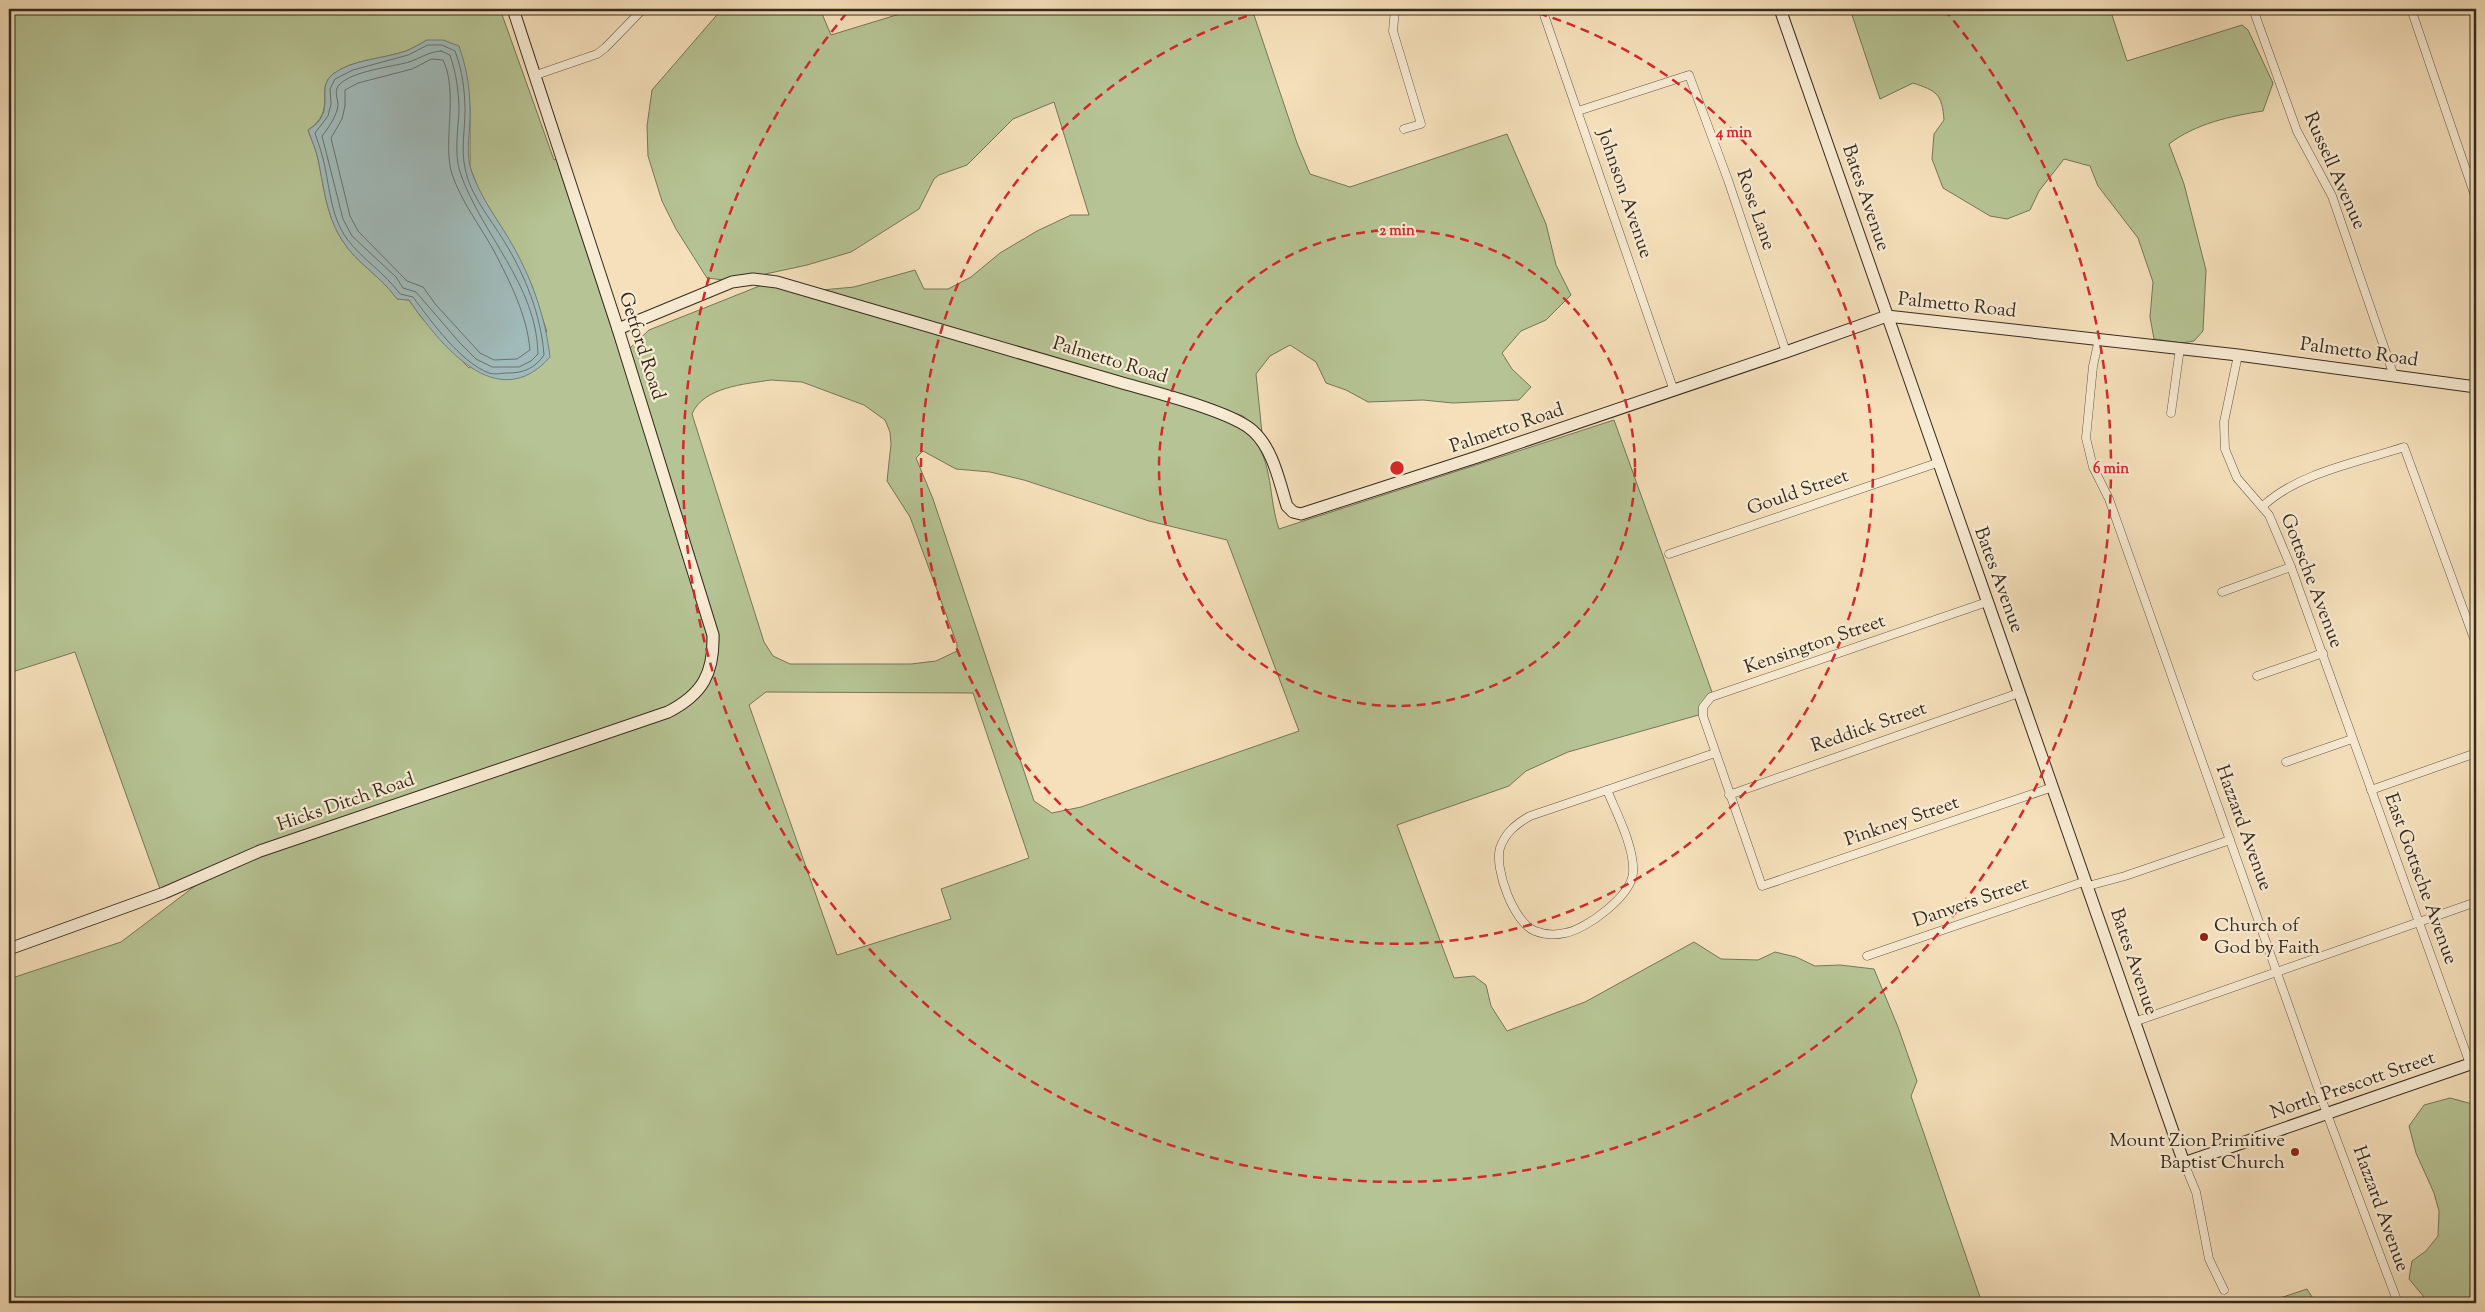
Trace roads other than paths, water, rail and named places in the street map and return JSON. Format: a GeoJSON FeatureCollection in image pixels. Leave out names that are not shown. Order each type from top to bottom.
{"type":"FeatureCollection","features":[{"type":"Feature","properties":{"kind":"street","name":"Getford Road"},"geometry":{"type":"LineString","coordinates":[[513,9],[536,74],[618,329],[713,635],[713,656],[709,670],[695,694]]}},
{"type":"Feature","properties":{"kind":"street"},"geometry":{"type":"LineString","coordinates":[[536,74],[597,54],[643,9]]}},
{"type":"Feature","properties":{"kind":"street"},"geometry":{"type":"LineString","coordinates":[[1404,130],[1421,124],[1393,31],[1396,10],[1415,9]]}},
{"type":"Feature","properties":{"kind":"street","name":"Johnson Avenue"},"geometry":{"type":"LineString","coordinates":[[1542,9],[1674,390]]}},
{"type":"Feature","properties":{"kind":"street","name":"Bates Avenue"},"geometry":{"type":"LineString","coordinates":[[1780,9],[1844,188],[1937,463],[2053,787],[2184,1163]]}},
{"type":"Feature","properties":{"kind":"street","name":"Russell Avenue"},"geometry":{"type":"LineString","coordinates":[[2253,9],[2297,131],[2332,196],[2394,376]]}},
{"type":"Feature","properties":{"kind":"street"},"geometry":{"type":"LineString","coordinates":[[2411,9],[2476,199]]}},
{"type":"Feature","properties":{"kind":"street","name":"Rose Lane"},"geometry":{"type":"LineString","coordinates":[[1578,111],[1689,76],[1728,180],[1786,352]]}},
{"type":"Feature","properties":{"kind":"street","name":"Palmetto Road"},"geometry":{"type":"LineString","coordinates":[[618,329],[732,282],[753,279],[777,282],[1158,394],[1240,421],[1254,431],[1264,444],[1287,506],[1293,512],[1301,514],[1462,462],[1887,316],[2099,338],[2476,387]]}},
{"type":"Feature","properties":{"kind":"street","name":"Hazzard Avenue"},"geometry":{"type":"LineString","coordinates":[[2099,338],[2087,415],[2087,450],[2109,499],[2327,1114],[2398,1303]]}},
{"type":"Feature","properties":{"kind":"street"},"geometry":{"type":"LineString","coordinates":[[2171,413],[2180,348]]}},
{"type":"Feature","properties":{"kind":"street","name":"Gottsche Avenue"},"geometry":{"type":"LineString","coordinates":[[2238,355],[2224,422],[2225,449],[2237,478],[2263,506],[2292,567],[2371,790]]}},
{"type":"Feature","properties":{"kind":"street"},"geometry":{"type":"LineString","coordinates":[[2263,506],[2281,491],[2304,480],[2404,447],[2476,644]]}},
{"type":"Feature","properties":{"kind":"street","name":"Gould Street"},"geometry":{"type":"LineString","coordinates":[[1669,554],[1937,463]]}},
{"type":"Feature","properties":{"kind":"street"},"geometry":{"type":"LineString","coordinates":[[2222,592],[2292,567]]}},
{"type":"Feature","properties":{"kind":"street","name":"Kensington Street"},"geometry":{"type":"LineString","coordinates":[[1762,886],[1702,716],[1703,707],[1711,697],[1987,602]]}},
{"type":"Feature","properties":{"kind":"street"},"geometry":{"type":"LineString","coordinates":[[2256,676],[2323,653]]}},
{"type":"Feature","properties":{"kind":"street","name":"Hicks Ditch Road"},"geometry":{"type":"LineString","coordinates":[[9,950],[164,893],[260,852],[668,712],[695,694]]}},
{"type":"Feature","properties":{"kind":"street","name":"Reddick Street"},"geometry":{"type":"LineString","coordinates":[[1729,795],[2019,694]]}},
{"type":"Feature","properties":{"kind":"street"},"geometry":{"type":"LineString","coordinates":[[2286,762],[2352,739]]}},
{"type":"Feature","properties":{"kind":"street"},"geometry":{"type":"LineString","coordinates":[[1607,790],[1633,864],[1629,887],[1607,909],[1574,930],[1554,934],[1534,930],[1520,918],[1506,888],[1499,860],[1503,839],[1518,822],[1530,816],[1715,753]]}},
{"type":"Feature","properties":{"kind":"street"},"geometry":{"type":"LineString","coordinates":[[2371,790],[2476,753]]}},
{"type":"Feature","properties":{"kind":"street","name":"Pinkney Street"},"geometry":{"type":"LineString","coordinates":[[1762,886],[2053,787]]}},
{"type":"Feature","properties":{"kind":"street","name":"East Gottsche Avenue"},"geometry":{"type":"LineString","coordinates":[[2371,790],[2473,1063]]}},
{"type":"Feature","properties":{"kind":"street","name":"Danvers Street"},"geometry":{"type":"LineString","coordinates":[[1867,956],[2087,884],[2125,876],[2230,840]]}},
{"type":"Feature","properties":{"kind":"street"},"geometry":{"type":"LineString","coordinates":[[2134,1022],[2476,902]]}},
{"type":"Feature","properties":{"kind":"street","name":"North Prescott Street"},"geometry":{"type":"LineString","coordinates":[[2184,1163],[2473,1063]]}},
{"type":"Feature","properties":{"kind":"street"},"geometry":{"type":"LineString","coordinates":[[2184,1163],[2196,1192],[2209,1259],[2224,1290]]}},
{"type":"Feature","properties":{"kind":"water"},"geometry":{"type":"Polygon","coordinates":[[[427,40],[443,40],[459,46],[466,69],[469,93],[468,155],[471,170],[483,197],[524,267],[536,296],[545,326],[550,357],[530,374],[510,380],[490,377],[471,368],[437,336],[409,300],[397,299],[348,248],[332,221],[317,155],[308,130],[322,116],[325,108],[325,87],[333,74],[359,62],[406,51],[427,40]]]}},
{"type":"Feature","properties":{"kind":"place","name":"Church of God by Faith"},"geometry":{"type":"Point","coordinates":[2204,937]}},
{"type":"Feature","properties":{"kind":"place","name":"Mount Zion Primitive Baptist Church"},"geometry":{"type":"Point","coordinates":[2295,1152]}}]}
